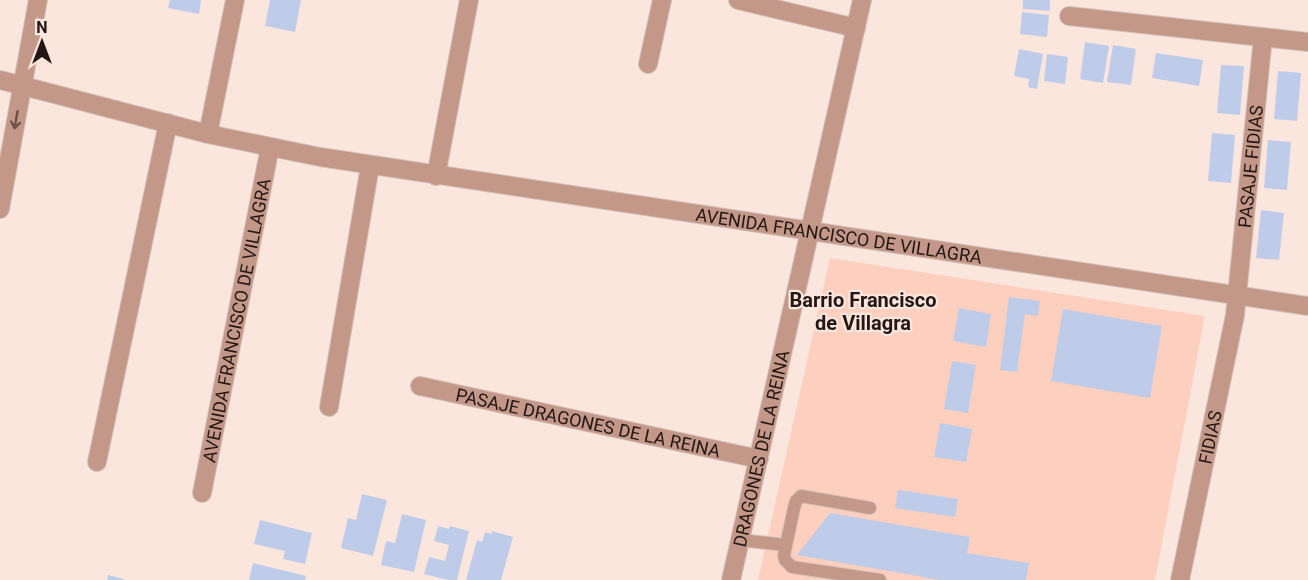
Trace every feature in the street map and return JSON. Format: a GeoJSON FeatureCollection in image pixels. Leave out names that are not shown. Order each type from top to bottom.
{"type":"FeatureCollection","features":[{"type":"Feature","properties":{"kind":"street"},"geometry":{"type":"LineString","coordinates":[[0,209],[38,0]]}},
{"type":"Feature","properties":{"kind":"street"},"geometry":{"type":"LineString","coordinates":[[208,134],[235,0]]}},
{"type":"Feature","properties":{"kind":"street"},"geometry":{"type":"LineString","coordinates":[[436,176],[469,0]]}},
{"type":"Feature","properties":{"kind":"street"},"geometry":{"type":"LineString","coordinates":[[648,64],[662,0]]}},
{"type":"Feature","properties":{"kind":"street"},"geometry":{"type":"LineString","coordinates":[[738,0],[856,28]]}},
{"type":"Feature","properties":{"kind":"street","name":"DRAGONES DE LA REINA"},"geometry":{"type":"LineString","coordinates":[[731,580],[862,0]]}},
{"type":"Feature","properties":{"kind":"street"},"geometry":{"type":"LineString","coordinates":[[1069,16],[1308,42]]}},
{"type":"Feature","properties":{"kind":"street","name":"PASAJE FIDIAS"},"geometry":{"type":"LineString","coordinates":[[1237,295],[1263,37]]}},
{"type":"Feature","properties":{"kind":"street","name":"AVENIDA FRANCISCO DE VILLAGRA"},"geometry":{"type":"LineString","coordinates":[[0,80],[208,134],[370,166],[1308,306]]}},
{"type":"Feature","properties":{"kind":"street"},"geometry":{"type":"LineString","coordinates":[[98,462],[168,123]]}},
{"type":"Feature","properties":{"kind":"street","name":"AVENIDA FRANCISCO DE VILLAGRA"},"geometry":{"type":"LineString","coordinates":[[202,493],[270,147]]}},
{"type":"Feature","properties":{"kind":"street"},"geometry":{"type":"LineString","coordinates":[[329,407],[370,166]]}},
{"type":"Feature","properties":{"kind":"street","name":"FIDIAS"},"geometry":{"type":"LineString","coordinates":[[1180,580],[1235,315],[1237,295]]}},
{"type":"Feature","properties":{"kind":"street","name":"PASAJE DRAGONES DE LA REINA"},"geometry":{"type":"LineString","coordinates":[[420,386],[759,459]]}},
{"type":"Feature","properties":{"kind":"lane"},"geometry":{"type":"LineString","coordinates":[[870,508],[801,496],[794,508],[785,560],[792,567],[880,580]]}},
{"type":"Feature","properties":{"kind":"lane"},"geometry":{"type":"LineString","coordinates":[[740,540],[786,545]]}},
{"type":"Feature","properties":{"kind":"shaded area"},"geometry":{"type":"Polygon","coordinates":[[[830,258],[1205,316],[1155,580],[758,580],[830,258]]]}},
{"type":"Feature","properties":{"kind":"building"},"geometry":{"type":"Polygon","coordinates":[[[170,0],[201,0],[199,14],[168,8],[170,0]]]}},
{"type":"Feature","properties":{"kind":"building"},"geometry":{"type":"Polygon","coordinates":[[[270,0],[301,0],[295,32],[265,26],[270,0]]]}},
{"type":"Feature","properties":{"kind":"building"},"geometry":{"type":"Polygon","coordinates":[[[1023,0],[1050,0],[1050,11],[1023,9],[1023,0]]]}},
{"type":"Feature","properties":{"kind":"building"},"geometry":{"type":"Polygon","coordinates":[[[1022,12],[1049,15],[1047,37],[1020,34],[1022,12]]]}},
{"type":"Feature","properties":{"kind":"building"},"geometry":{"type":"Polygon","coordinates":[[[1085,42],[1109,46],[1103,83],[1080,79],[1085,42]]]}},
{"type":"Feature","properties":{"kind":"building"},"geometry":{"type":"Polygon","coordinates":[[[1113,45],[1136,49],[1131,85],[1107,82],[1113,45]]]}},
{"type":"Feature","properties":{"kind":"building"},"geometry":{"type":"Polygon","coordinates":[[[1019,49],[1043,54],[1037,89],[1028,87],[1029,79],[1014,76],[1019,49]]]}},
{"type":"Feature","properties":{"kind":"building"},"geometry":{"type":"Polygon","coordinates":[[[1156,53],[1203,60],[1199,86],[1152,78],[1156,53]]]}},
{"type":"Feature","properties":{"kind":"building"},"geometry":{"type":"Polygon","coordinates":[[[1047,54],[1068,57],[1065,84],[1044,81],[1047,54]]]}},
{"type":"Feature","properties":{"kind":"building"},"geometry":{"type":"Polygon","coordinates":[[[1221,65],[1244,66],[1240,115],[1217,113],[1221,65]]]}},
{"type":"Feature","properties":{"kind":"building"},"geometry":{"type":"Polygon","coordinates":[[[1278,71],[1301,73],[1297,121],[1274,119],[1278,71]]]}},
{"type":"Feature","properties":{"kind":"building"},"geometry":{"type":"Polygon","coordinates":[[[1212,133],[1235,135],[1231,183],[1208,181],[1212,133]]]}},
{"type":"Feature","properties":{"kind":"building"},"geometry":{"type":"Polygon","coordinates":[[[1268,140],[1291,142],[1287,190],[1264,188],[1268,140]]]}},
{"type":"Feature","properties":{"kind":"building"},"geometry":{"type":"Polygon","coordinates":[[[1261,210],[1284,213],[1279,260],[1256,258],[1261,210]]]}},
{"type":"Feature","properties":{"kind":"building"},"geometry":{"type":"Polygon","coordinates":[[[1009,297],[1040,301],[1038,316],[1025,314],[1017,372],[1000,370],[1009,297]]]}},
{"type":"Feature","properties":{"kind":"building"},"geometry":{"type":"Polygon","coordinates":[[[959,308],[991,314],[986,347],[953,341],[959,308]]]}},
{"type":"Feature","properties":{"kind":"building"},"geometry":{"type":"Polygon","coordinates":[[[1063,309],[1162,326],[1150,398],[1051,381],[1063,309]]]}},
{"type":"Feature","properties":{"kind":"building"},"geometry":{"type":"Polygon","coordinates":[[[952,361],[976,365],[968,413],[944,409],[952,361]]]}},
{"type":"Feature","properties":{"kind":"building"},"geometry":{"type":"Polygon","coordinates":[[[940,423],[972,429],[966,462],[934,457],[940,423]]]}},
{"type":"Feature","properties":{"kind":"building"},"geometry":{"type":"Polygon","coordinates":[[[898,490],[958,499],[955,517],[895,508],[898,490]]]}},
{"type":"Feature","properties":{"kind":"building"},"geometry":{"type":"Polygon","coordinates":[[[362,494],[387,500],[373,556],[341,548],[348,518],[356,520],[362,494]]]}},
{"type":"Feature","properties":{"kind":"building"},"geometry":{"type":"Polygon","coordinates":[[[830,513],[970,537],[967,553],[1029,563],[1026,580],[940,580],[797,555],[830,513]]]}},
{"type":"Feature","properties":{"kind":"building"},"geometry":{"type":"Polygon","coordinates":[[[402,514],[426,520],[414,572],[381,565],[386,541],[395,543],[402,514]]]}},
{"type":"Feature","properties":{"kind":"building"},"geometry":{"type":"Polygon","coordinates":[[[260,520],[312,533],[305,564],[283,559],[285,551],[254,544],[260,520]]]}},
{"type":"Feature","properties":{"kind":"building"},"geometry":{"type":"Polygon","coordinates":[[[438,526],[449,529],[450,526],[469,531],[457,580],[424,574],[429,557],[445,561],[449,545],[434,541],[438,526]]]}},
{"type":"Feature","properties":{"kind":"building"},"geometry":{"type":"Polygon","coordinates":[[[492,531],[513,537],[501,580],[466,580],[477,540],[482,542],[485,532],[492,534],[492,531]]]}},
{"type":"Feature","properties":{"kind":"building"},"geometry":{"type":"Polygon","coordinates":[[[253,563],[306,576],[305,580],[249,580],[253,563]]]}},
{"type":"Feature","properties":{"kind":"building"},"geometry":{"type":"Polygon","coordinates":[[[108,575],[124,579],[124,580],[107,580],[108,575]]]}},
{"type":"Feature","properties":{"kind":"district","name":"Barrio Francisco de Villagra"},"geometry":{"type":"Point","coordinates":[863,312]}}]}
